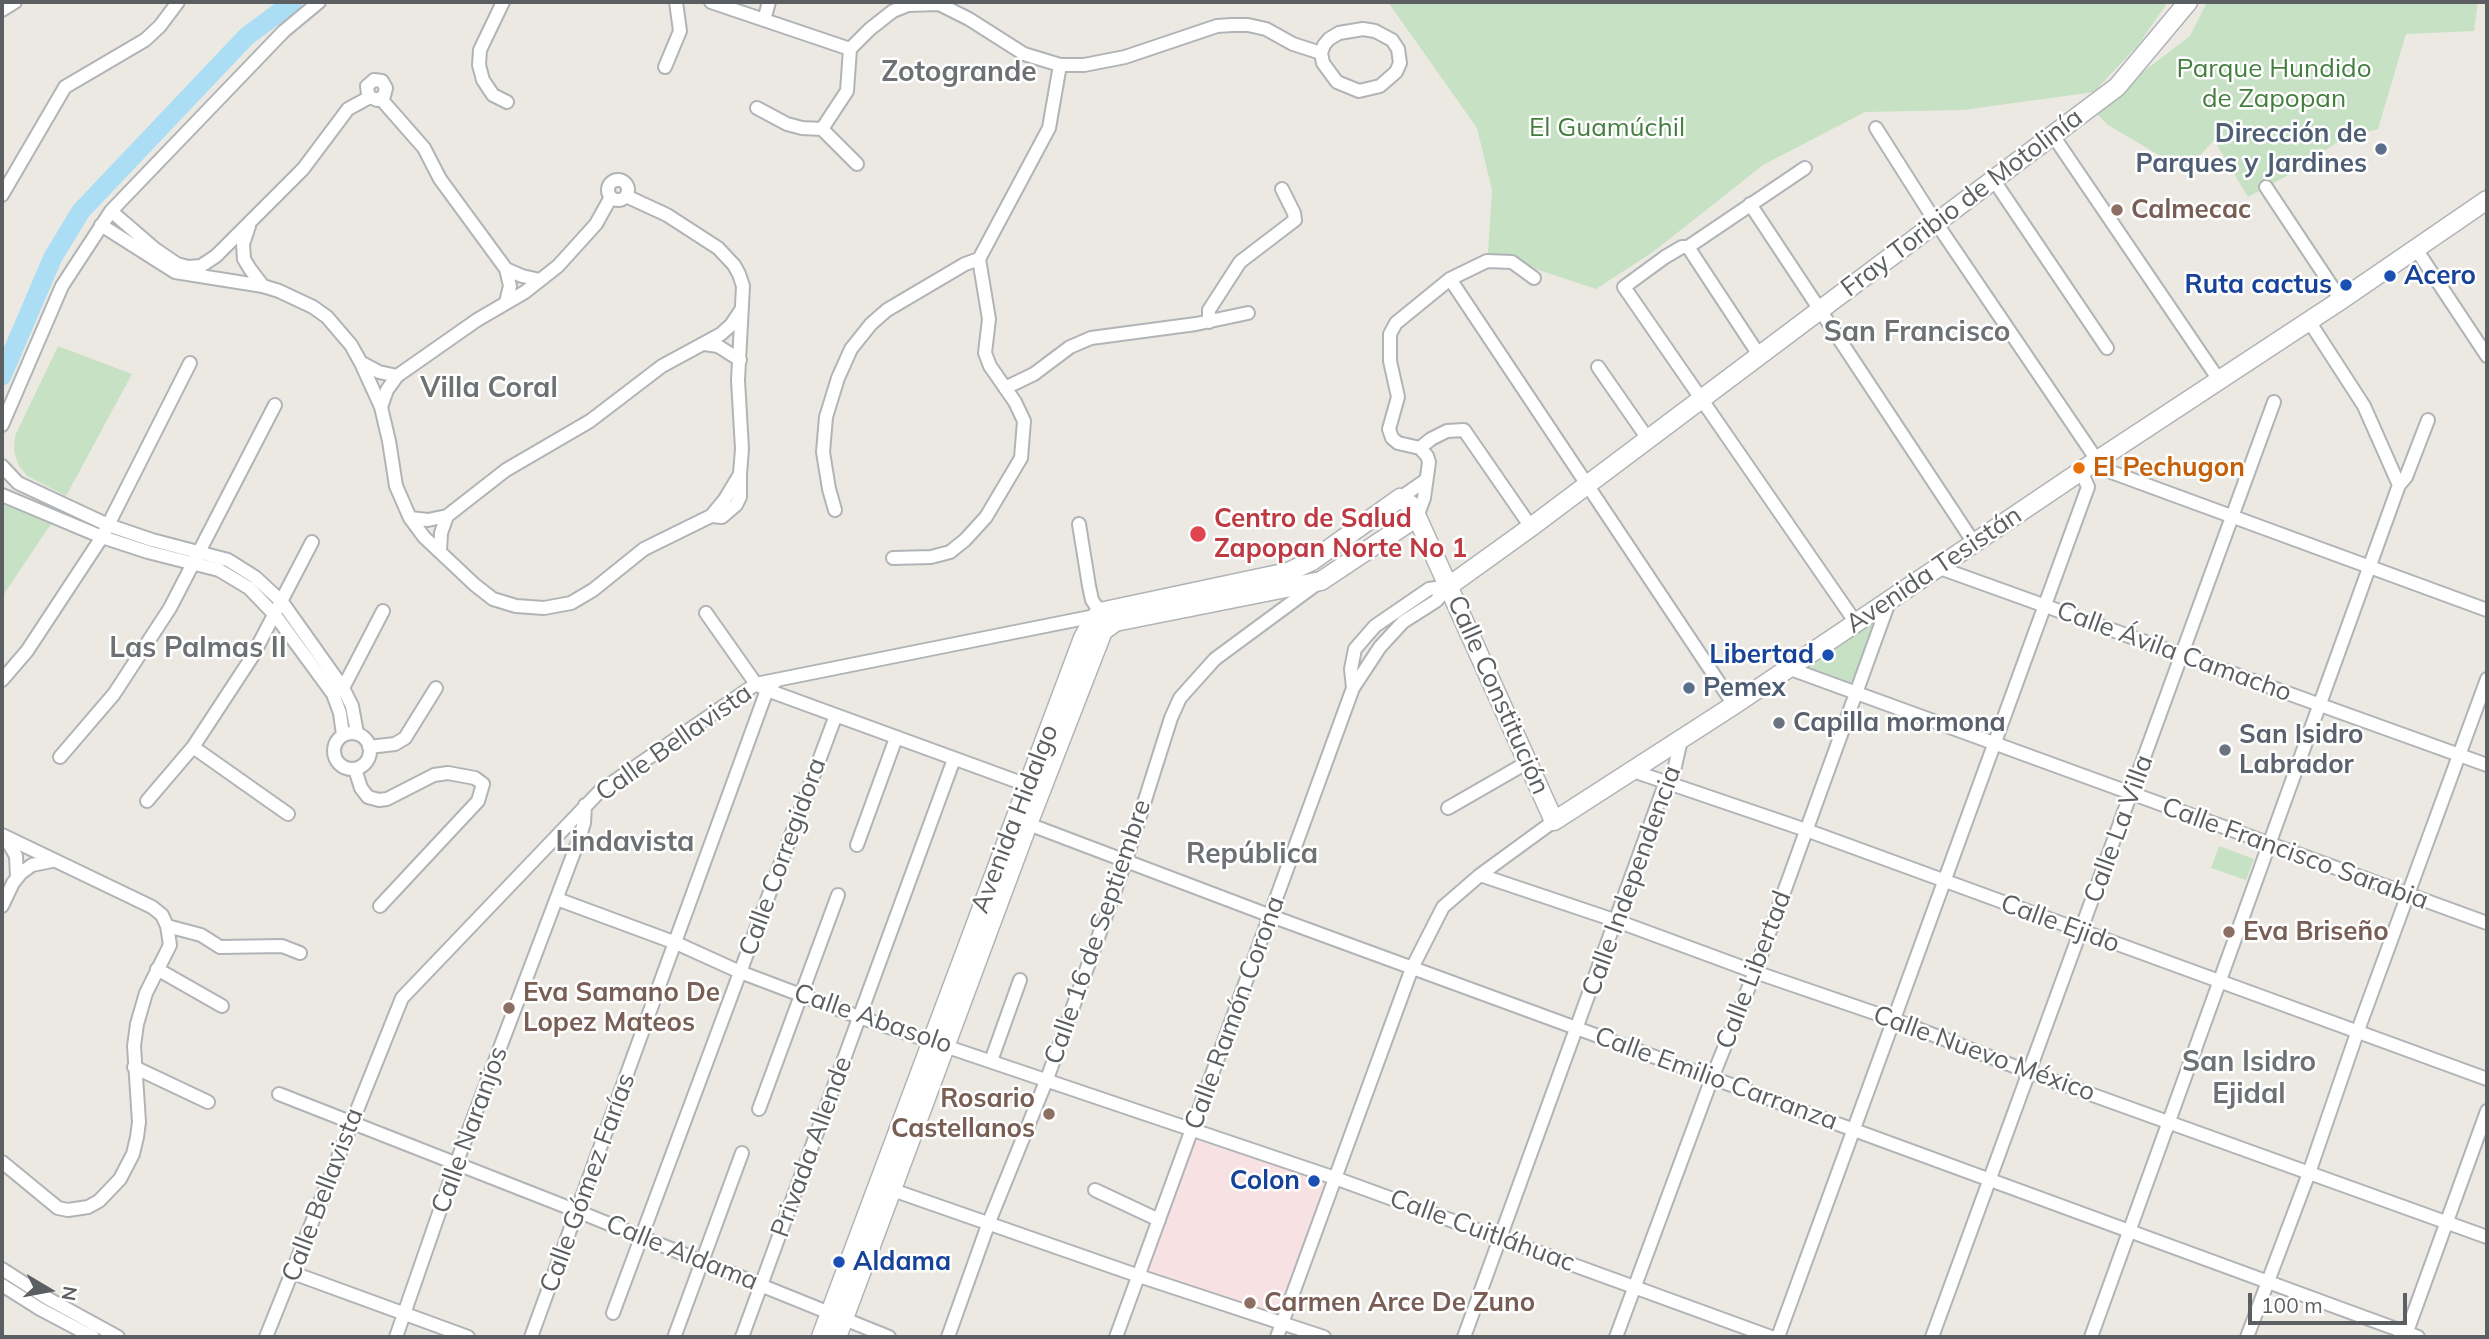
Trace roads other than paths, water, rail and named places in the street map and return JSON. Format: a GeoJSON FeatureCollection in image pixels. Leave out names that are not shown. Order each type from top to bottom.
{"type":"FeatureCollection","features":[{"type":"Feature","properties":{"kind":"main road","name":"Fray Toribio de Motolinía"},"geometry":{"type":"LineString","coordinates":[[1449,586],[2117,87],[2188,2]]}},
{"type":"Feature","properties":{"kind":"main road","name":"Avenida Tesistán"},"geometry":{"type":"LineString","coordinates":[[1554,821],[1940,568],[2487,200]]}},
{"type":"Feature","properties":{"kind":"main road","name":"Calle Constitución"},"geometry":{"type":"LineString","coordinates":[[1401,498],[1411,505],[1417,517],[1554,821]]}},
{"type":"Feature","properties":{"kind":"main road"},"geometry":{"type":"LineString","coordinates":[[1097,614],[1288,572],[1312,561],[1401,498]]}},
{"type":"Feature","properties":{"kind":"main road","name":"Avenida Hidalgo"},"geometry":{"type":"LineString","coordinates":[[1021,821],[1027,785],[1072,688],[1103,631],[1115,622],[1321,581],[1417,517]]}},
{"type":"Feature","properties":{"kind":"main road","name":"Avenida Hidalgo"},"geometry":{"type":"LineString","coordinates":[[821,1337],[837,1316],[1072,688],[1083,638],[1097,614]]}},
{"type":"Feature","properties":{"kind":"main road","name":"Avenida Hidalgo"},"geometry":{"type":"LineString","coordinates":[[837,1316],[837,1337]]}},
{"type":"Feature","properties":{"kind":"street"},"geometry":{"type":"LineString","coordinates":[[2,9],[15,2]]}},
{"type":"Feature","properties":{"kind":"street"},"geometry":{"type":"LineString","coordinates":[[2,195],[65,88],[145,40],[160,26],[178,2]]}},
{"type":"Feature","properties":{"kind":"street"},"geometry":{"type":"LineString","coordinates":[[2,425],[62,286],[111,211],[284,31],[319,2]]}},
{"type":"Feature","properties":{"kind":"street"},"geometry":{"type":"LineString","coordinates":[[503,2],[480,50],[479,65],[483,80],[493,94],[507,102]]}},
{"type":"Feature","properties":{"kind":"street"},"geometry":{"type":"LineString","coordinates":[[665,67],[680,32],[676,2]]}},
{"type":"Feature","properties":{"kind":"street"},"geometry":{"type":"LineString","coordinates":[[711,2],[849,49]]}},
{"type":"Feature","properties":{"kind":"street"},"geometry":{"type":"LineString","coordinates":[[764,20],[769,2]]}},
{"type":"Feature","properties":{"kind":"street"},"geometry":{"type":"LineString","coordinates":[[822,129],[847,91],[850,81],[849,49],[892,11],[908,5],[939,4],[969,19],[1024,54],[1060,65],[1084,65],[1125,57],[1217,26],[1233,25],[1266,29],[1293,44],[1321,53]]}},
{"type":"Feature","properties":{"kind":"street"},"geometry":{"type":"LineString","coordinates":[[1363,29],[1375,31],[1392,40],[1398,49],[1400,63],[1396,72],[1380,86],[1359,91],[1337,82],[1323,63],[1321,53],[1329,38],[1339,33],[1363,29]]}},
{"type":"Feature","properties":{"kind":"street"},"geometry":{"type":"LineString","coordinates":[[893,558],[931,557],[950,552],[986,517],[1021,458],[1024,421],[985,354],[989,319],[979,258],[1049,128],[1060,65]]}},
{"type":"Feature","properties":{"kind":"street"},"geometry":{"type":"LineString","coordinates":[[111,211],[161,254],[177,264],[201,266],[216,256],[303,170],[348,109],[375,98],[424,148],[440,178],[506,269],[510,286],[506,302]]}},
{"type":"Feature","properties":{"kind":"street"},"geometry":{"type":"LineString","coordinates":[[757,108],[787,124],[822,129],[858,164]]}},
{"type":"Feature","properties":{"kind":"street"},"geometry":{"type":"LineString","coordinates":[[1875,128],[2103,469],[2487,610]]}},
{"type":"Feature","properties":{"kind":"street"},"geometry":{"type":"LineString","coordinates":[[2052,134],[2218,380]]}},
{"type":"Feature","properties":{"kind":"street"},"geometry":{"type":"LineString","coordinates":[[1805,168],[1688,247],[1682,247],[1665,257],[1624,287],[1856,623]]}},
{"type":"Feature","properties":{"kind":"street"},"geometry":{"type":"LineString","coordinates":[[1993,179],[2107,348]]}},
{"type":"Feature","properties":{"kind":"street"},"geometry":{"type":"LineString","coordinates":[[2266,187],[2341,300]]}},
{"type":"Feature","properties":{"kind":"street"},"geometry":{"type":"LineString","coordinates":[[1209,322],[1209,310],[1240,262],[1295,220],[1282,189]]}},
{"type":"Feature","properties":{"kind":"street"},"geometry":{"type":"LineString","coordinates":[[101,225],[175,272],[263,286],[295,297],[339,328],[361,363],[380,407],[396,486],[410,518],[424,537],[493,599],[516,606],[544,608],[570,603],[593,590],[644,549],[711,516],[722,517],[736,505],[740,496],[742,449],[738,380],[743,286],[734,265],[718,248],[667,215],[625,196],[618,200],[611,197],[596,225],[578,248],[540,280],[467,326],[397,376],[380,407]]}},
{"type":"Feature","properties":{"kind":"street"},"geometry":{"type":"LineString","coordinates":[[1750,204],[1975,543]]}},
{"type":"Feature","properties":{"kind":"street"},"geometry":{"type":"LineString","coordinates":[[250,223],[243,244],[244,258],[263,286]]}},
{"type":"Feature","properties":{"kind":"street"},"geometry":{"type":"LineString","coordinates":[[1688,247],[1759,355]]}},
{"type":"Feature","properties":{"kind":"street"},"geometry":{"type":"LineString","coordinates":[[2416,248],[2487,356]]}},
{"type":"Feature","properties":{"kind":"street"},"geometry":{"type":"LineString","coordinates":[[835,510],[824,453],[826,417],[838,378],[851,349],[871,324],[887,310],[979,258]]}},
{"type":"Feature","properties":{"kind":"street"},"geometry":{"type":"LineString","coordinates":[[1417,517],[1424,498],[1429,462],[1420,448],[1398,443],[1392,438],[1389,429],[1398,397],[1390,361],[1390,334],[1395,323],[1450,279],[1487,261],[1512,262],[1534,278]]}},
{"type":"Feature","properties":{"kind":"street"},"geometry":{"type":"LineString","coordinates":[[506,269],[540,280]]}},
{"type":"Feature","properties":{"kind":"street"},"geometry":{"type":"LineString","coordinates":[[1450,279],[1734,705]]}},
{"type":"Feature","properties":{"kind":"street"},"geometry":{"type":"LineString","coordinates":[[410,518],[429,520],[447,516],[506,470],[590,421],[662,366],[727,330],[743,308]]}},
{"type":"Feature","properties":{"kind":"street"},"geometry":{"type":"LineString","coordinates":[[1005,388],[1034,374],[1070,347],[1091,338],[1209,322],[1248,313]]}},
{"type":"Feature","properties":{"kind":"street"},"geometry":{"type":"LineString","coordinates":[[2309,321],[2364,406],[2399,485]]}},
{"type":"Feature","properties":{"kind":"street"},"geometry":{"type":"LineString","coordinates":[[704,344],[718,346],[740,360]]}},
{"type":"Feature","properties":{"kind":"street"},"geometry":{"type":"LineString","coordinates":[[2,680],[27,651],[105,531],[190,363]]}},
{"type":"Feature","properties":{"kind":"street"},"geometry":{"type":"LineString","coordinates":[[361,363],[379,372],[397,376]]}},
{"type":"Feature","properties":{"kind":"street"},"geometry":{"type":"LineString","coordinates":[[1598,367],[1648,439]]}},
{"type":"Feature","properties":{"kind":"street","name":"Calle La Villa"},"geometry":{"type":"LineString","coordinates":[[1933,1337],[2274,402]]}},
{"type":"Feature","properties":{"kind":"street"},"geometry":{"type":"LineString","coordinates":[[60,757],[114,694],[170,608],[275,405]]}},
{"type":"Feature","properties":{"kind":"street"},"geometry":{"type":"LineString","coordinates":[[2091,1337],[2399,485],[2406,477],[2428,420]]}},
{"type":"Feature","properties":{"kind":"street"},"geometry":{"type":"LineString","coordinates":[[1420,448],[1447,431],[1464,430],[1531,527]]}},
{"type":"Feature","properties":{"kind":"street"},"geometry":{"type":"LineString","coordinates":[[2,466],[12,479],[105,531]]}},
{"type":"Feature","properties":{"kind":"street"},"geometry":{"type":"LineString","coordinates":[[1778,1337],[2088,487],[2081,471]]}},
{"type":"Feature","properties":{"kind":"street"},"geometry":{"type":"LineString","coordinates":[[12,479],[3,495],[105,531],[152,540],[198,558],[249,588],[352,706],[357,733],[367,741],[369,747],[368,758],[355,769],[343,767],[334,757],[335,744],[343,735],[357,733]]}},
{"type":"Feature","properties":{"kind":"street"},"geometry":{"type":"LineString","coordinates":[[1401,498],[1426,480]]}},
{"type":"Feature","properties":{"kind":"street"},"geometry":{"type":"LineString","coordinates":[[440,551],[441,533],[447,516]]}},
{"type":"Feature","properties":{"kind":"street"},"geometry":{"type":"LineString","coordinates":[[1079,524],[1088,586],[1097,614]]}},
{"type":"Feature","properties":{"kind":"street"},"geometry":{"type":"LineString","coordinates":[[147,801],[193,747],[252,657],[312,541]]}},
{"type":"Feature","properties":{"kind":"street"},"geometry":{"type":"LineString","coordinates":[[198,558],[228,560],[255,577],[282,602],[338,691],[343,735]]}},
{"type":"Feature","properties":{"kind":"street","name":"Calle Ávila Camacho"},"geometry":{"type":"LineString","coordinates":[[1940,568],[2487,765]]}},
{"type":"Feature","properties":{"kind":"street","name":"Calle 16 de Septiembre"},"geometry":{"type":"LineString","coordinates":[[948,1337],[989,1222],[1047,1079],[1126,860],[1171,718],[1180,698],[1215,659],[1321,581]]}},
{"type":"Feature","properties":{"kind":"street","name":"Calle Ramón Corona"},"geometry":{"type":"LineString","coordinates":[[1116,1337],[1353,688],[1380,648],[1403,622],[1436,601],[1449,586]]}},
{"type":"Feature","properties":{"kind":"street","name":"Calle Ramón Corona"},"geometry":{"type":"LineString","coordinates":[[1353,688],[1351,669],[1355,649],[1364,637],[1375,626],[1429,589],[1449,586]]}},
{"type":"Feature","properties":{"kind":"street","name":"Calle Libertad"},"geometry":{"type":"LineString","coordinates":[[1616,1337],[1712,1078],[1755,972],[1889,601]]}},
{"type":"Feature","properties":{"kind":"street"},"geometry":{"type":"LineString","coordinates":[[338,691],[383,611]]}},
{"type":"Feature","properties":{"kind":"street"},"geometry":{"type":"LineString","coordinates":[[706,613],[762,687],[1027,785]]}},
{"type":"Feature","properties":{"kind":"street","name":"Calle Bellavista"},"geometry":{"type":"LineString","coordinates":[[266,1337],[402,998],[600,791],[780,678],[1097,614]]}},
{"type":"Feature","properties":{"kind":"street","name":"Calle Francisco Sarabia"},"geometry":{"type":"LineString","coordinates":[[1788,668],[2487,923]]}},
{"type":"Feature","properties":{"kind":"street"},"geometry":{"type":"LineString","coordinates":[[2246,1337],[2309,1173],[2357,1033],[2487,679]]}},
{"type":"Feature","properties":{"kind":"street","name":"Calle Gómez Farías"},"geometry":{"type":"LineString","coordinates":[[531,1337],[676,943],[762,687]]}},
{"type":"Feature","properties":{"kind":"street"},"geometry":{"type":"LineString","coordinates":[[369,747],[395,744],[405,738],[436,688]]}},
{"type":"Feature","properties":{"kind":"street","name":"Calle Corregidora"},"geometry":{"type":"LineString","coordinates":[[613,1313],[836,715]]}},
{"type":"Feature","properties":{"kind":"street"},"geometry":{"type":"LineString","coordinates":[[857,845],[896,738]]}},
{"type":"Feature","properties":{"kind":"street","name":"Calle Independencia"},"geometry":{"type":"LineString","coordinates":[[1464,1337],[1665,784],[1673,775],[1681,740]]}},
{"type":"Feature","properties":{"kind":"street"},"geometry":{"type":"LineString","coordinates":[[193,747],[288,814]]}},
{"type":"Feature","properties":{"kind":"street","name":"Privada Allende"},"geometry":{"type":"LineString","coordinates":[[742,1337],[954,760]]}},
{"type":"Feature","properties":{"kind":"street"},"geometry":{"type":"LineString","coordinates":[[1448,808],[1528,762]]}},
{"type":"Feature","properties":{"kind":"street"},"geometry":{"type":"LineString","coordinates":[[355,769],[361,788],[368,797],[379,800],[387,799],[434,775],[448,773],[475,778],[483,784],[478,801],[380,906]]}},
{"type":"Feature","properties":{"kind":"street","name":"Calle Ejido"},"geometry":{"type":"LineString","coordinates":[[1633,771],[1806,830],[2487,1079]]}},
{"type":"Feature","properties":{"kind":"street","name":"Calle Naranjos"},"geometry":{"type":"LineString","coordinates":[[396,1337],[456,1164],[584,823],[585,805]]}},
{"type":"Feature","properties":{"kind":"street","name":"Calle Emilio Carranza"},"geometry":{"type":"LineString","coordinates":[[1021,821],[1270,916],[2410,1336]]}},
{"type":"Feature","properties":{"kind":"street","name":"Avenida Tesistán"},"geometry":{"type":"LineString","coordinates":[[1277,1337],[1412,968],[1443,907],[1480,875],[1554,821]]}},
{"type":"Feature","properties":{"kind":"street"},"geometry":{"type":"LineString","coordinates":[[2,1162],[58,1208],[78,1210],[99,1201],[127,1168],[138,1137],[138,1098],[134,1067],[136,1024],[146,993],[170,945],[162,915],[142,901],[3,836]]}},
{"type":"Feature","properties":{"kind":"street"},"geometry":{"type":"LineString","coordinates":[[3,836],[16,856],[17,878]]}},
{"type":"Feature","properties":{"kind":"street"},"geometry":{"type":"LineString","coordinates":[[2,906],[17,878],[33,865],[52,861]]}},
{"type":"Feature","properties":{"kind":"street","name":"Calle Nuevo México"},"geometry":{"type":"LineString","coordinates":[[1480,875],[1895,1020],[2029,1072],[2487,1237]]}},
{"type":"Feature","properties":{"kind":"street"},"geometry":{"type":"LineString","coordinates":[[759,1108],[838,895]]}},
{"type":"Feature","properties":{"kind":"street","name":"Calle Abasolo"},"geometry":{"type":"LineString","coordinates":[[557,898],[859,1017],[1192,1130]]}},
{"type":"Feature","properties":{"kind":"street"},"geometry":{"type":"LineString","coordinates":[[167,926],[201,935],[220,947],[282,946],[300,953]]}},
{"type":"Feature","properties":{"kind":"street"},"geometry":{"type":"LineString","coordinates":[[157,969],[222,1006]]}},
{"type":"Feature","properties":{"kind":"street"},"geometry":{"type":"LineString","coordinates":[[991,1061],[1020,980]]}},
{"type":"Feature","properties":{"kind":"street"},"geometry":{"type":"LineString","coordinates":[[134,1067],[208,1102]]}},
{"type":"Feature","properties":{"kind":"street","name":"Calle Aldama"},"geometry":{"type":"LineString","coordinates":[[279,1094],[577,1210],[889,1337]]}},
{"type":"Feature","properties":{"kind":"street"},"geometry":{"type":"LineString","coordinates":[[2410,1336],[2487,1111]]}},
{"type":"Feature","properties":{"kind":"street","name":"Calle Cuitláhuac"},"geometry":{"type":"LineString","coordinates":[[1192,1130],[1335,1178],[1771,1337]]}},
{"type":"Feature","properties":{"kind":"street"},"geometry":{"type":"LineString","coordinates":[[675,1335],[742,1153]]}},
{"type":"Feature","properties":{"kind":"street"},"geometry":{"type":"LineString","coordinates":[[885,1187],[1324,1337]]}},
{"type":"Feature","properties":{"kind":"street"},"geometry":{"type":"LineString","coordinates":[[1095,1190],[1159,1220]]}},
{"type":"Feature","properties":{"kind":"street"},"geometry":{"type":"LineString","coordinates":[[2,1269],[43,1304],[93,1337]]}},
{"type":"Feature","properties":{"kind":"street"},"geometry":{"type":"LineString","coordinates":[[293,1273],[468,1337]]}},
{"type":"Feature","properties":{"kind":"street"},"geometry":{"type":"LineString","coordinates":[[2,1285],[118,1337]]}},
{"type":"Feature","properties":{"kind":"waterway"},"geometry":{"type":"LineString","coordinates":[[2,376],[53,257],[81,211],[247,36],[293,2]]}},
{"type":"Feature","properties":{"kind":"place","name":"Dirección de Parques y Jardines"},"geometry":{"type":"Point","coordinates":[2381,149]}},
{"type":"Feature","properties":{"kind":"place","name":"Calmecac"},"geometry":{"type":"Point","coordinates":[2117,210]}},
{"type":"Feature","properties":{"kind":"place","name":"Acero"},"geometry":{"type":"Point","coordinates":[2390,276]}},
{"type":"Feature","properties":{"kind":"place","name":"Ruta cactus"},"geometry":{"type":"Point","coordinates":[2346,285]}},
{"type":"Feature","properties":{"kind":"place","name":"El Pechugon"},"geometry":{"type":"Point","coordinates":[2079,468]}},
{"type":"Feature","properties":{"kind":"place","name":"Centro de Salud Zapopan Norte No 1"},"geometry":{"type":"Point","coordinates":[1198,534]}},
{"type":"Feature","properties":{"kind":"place","name":"Libertad"},"geometry":{"type":"Point","coordinates":[1828,655]}},
{"type":"Feature","properties":{"kind":"place","name":"Pemex"},"geometry":{"type":"Point","coordinates":[1689,688]}},
{"type":"Feature","properties":{"kind":"place","name":"Capilla mormona"},"geometry":{"type":"Point","coordinates":[1779,723]}},
{"type":"Feature","properties":{"kind":"place","name":"San Isidro Labrador"},"geometry":{"type":"Point","coordinates":[2225,750]}},
{"type":"Feature","properties":{"kind":"place","name":"Eva Briseño"},"geometry":{"type":"Point","coordinates":[2229,932]}},
{"type":"Feature","properties":{"kind":"place","name":"Eva Samano De Lopez Mateos"},"geometry":{"type":"Point","coordinates":[509,1008]}},
{"type":"Feature","properties":{"kind":"place","name":"Rosario Castellanos"},"geometry":{"type":"Point","coordinates":[1049,1114]}},
{"type":"Feature","properties":{"kind":"place","name":"Colon"},"geometry":{"type":"Point","coordinates":[1314,1181]}},
{"type":"Feature","properties":{"kind":"place","name":"Aldama"},"geometry":{"type":"Point","coordinates":[839,1262]}},
{"type":"Feature","properties":{"kind":"place","name":"Carmen Arce De Zuno"},"geometry":{"type":"Point","coordinates":[1250,1303]}},
{"type":"Feature","properties":{"kind":"district","name":"Zotogrande"},"geometry":{"type":"Point","coordinates":[959,73]}},
{"type":"Feature","properties":{"kind":"district","name":"San Francisco"},"geometry":{"type":"Point","coordinates":[1917,333]}},
{"type":"Feature","properties":{"kind":"district","name":"Villa Coral"},"geometry":{"type":"Point","coordinates":[489,389]}},
{"type":"Feature","properties":{"kind":"district","name":"Las Palmas II"},"geometry":{"type":"Point","coordinates":[198,649]}},
{"type":"Feature","properties":{"kind":"district","name":"Lindavista"},"geometry":{"type":"Point","coordinates":[625,843]}},
{"type":"Feature","properties":{"kind":"district","name":"República"},"geometry":{"type":"Point","coordinates":[1252,855]}},
{"type":"Feature","properties":{"kind":"district","name":"San Isidro Ejidal"},"geometry":{"type":"Point","coordinates":[2249,1079]}},
{"type":"Feature","properties":{"kind":"park label","name":"Parque Hundido de Zapopan"},"geometry":{"type":"Point","coordinates":[2274,84]}},
{"type":"Feature","properties":{"kind":"park label","name":"El Guamúchil"},"geometry":{"type":"Point","coordinates":[1607,128]}}]}
